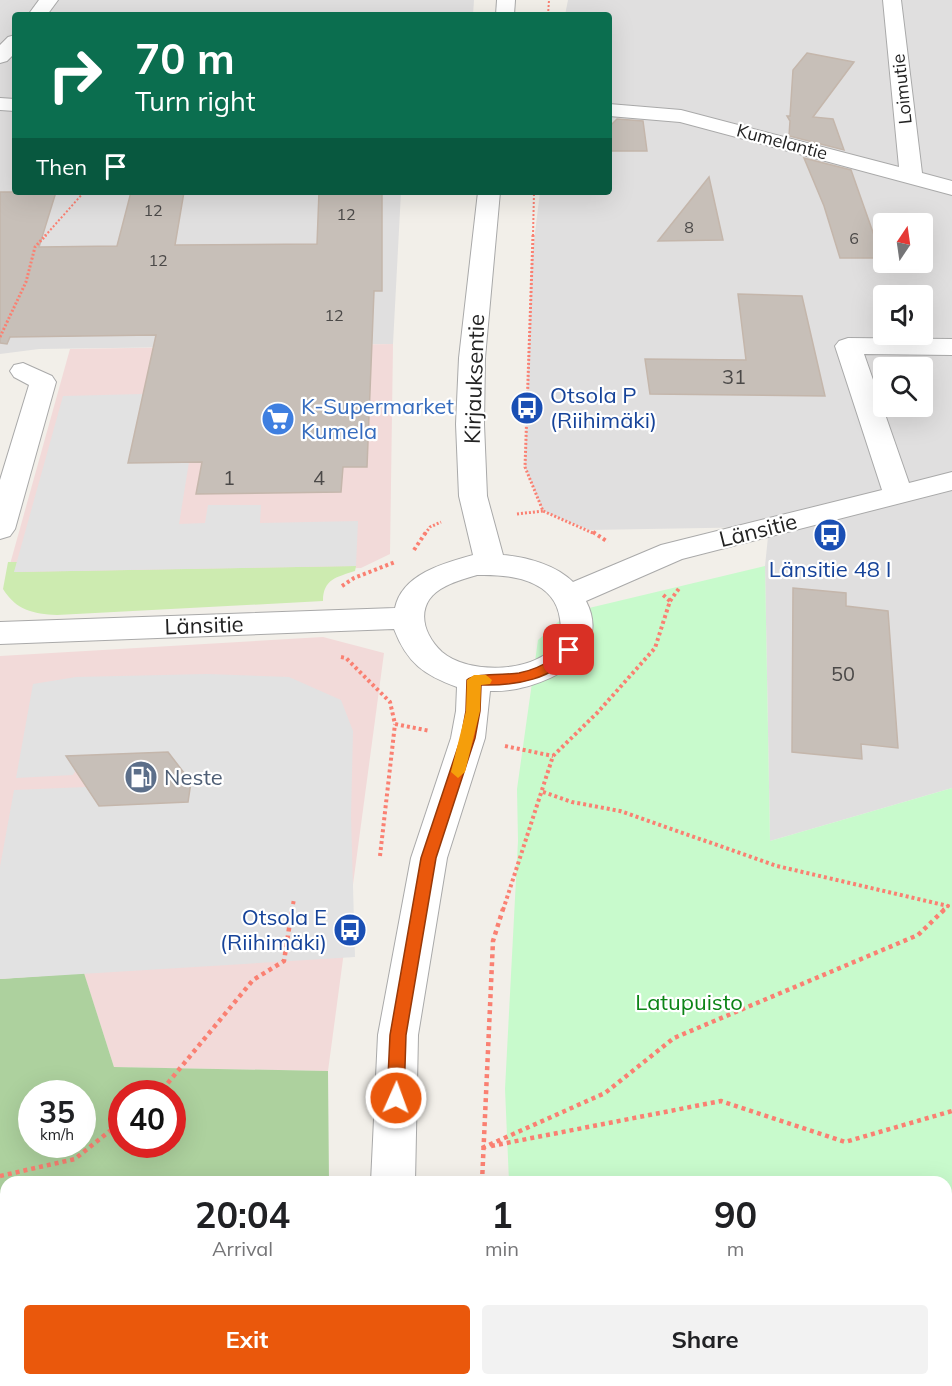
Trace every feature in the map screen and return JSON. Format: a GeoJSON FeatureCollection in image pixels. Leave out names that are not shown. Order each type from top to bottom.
{"type":"FeatureCollection","features":[{"type":"Feature","properties":{"kind":"street"},"geometry":{"type":"LineString","coordinates":[[39,12],[49,0]]}},
{"type":"Feature","properties":{"kind":"street","name":"Loimutie"},"geometry":{"type":"LineString","coordinates":[[892,0],[911,177]]}},
{"type":"Feature","properties":{"kind":"street"},"geometry":{"type":"LineString","coordinates":[[0,57],[12,44]]}},
{"type":"Feature","properties":{"kind":"street","name":"Kumelantie"},"geometry":{"type":"LineString","coordinates":[[612,110],[681,116],[952,188]]}},
{"type":"Feature","properties":{"kind":"street","name":"Kirjauksentie"},"geometry":{"type":"LineString","coordinates":[[489,195],[472,358],[470,424],[473,496],[490,564]]}},
{"type":"Feature","properties":{"kind":"street"},"geometry":{"type":"LineString","coordinates":[[898,494],[848,346],[952,347]]}},
{"type":"Feature","properties":{"kind":"street"},"geometry":{"type":"LineString","coordinates":[[0,529],[44,382],[23,371]]}},
{"type":"Feature","properties":{"kind":"street","name":"Länsitie"},"geometry":{"type":"LineString","coordinates":[[569,596],[672,552],[952,481]]}},
{"type":"Feature","properties":{"kind":"street"},"geometry":{"type":"LineString","coordinates":[[490,564],[508,565],[533,571],[554,581],[569,596],[577,614],[577,632],[569,650],[552,665],[502,681],[474,680],[448,672],[427,660],[413,644],[406,626],[409,608],[419,591],[436,577],[458,568],[490,564]]}},
{"type":"Feature","properties":{"kind":"street","name":"Länsitie"},"geometry":{"type":"LineString","coordinates":[[0,633],[408,617]]}},
{"type":"Feature","properties":{"kind":"street"},"geometry":{"type":"LineString","coordinates":[[393,1176],[398,1035],[429,858],[468,738],[473,711],[474,680]]}},
{"type":"Feature","properties":{"kind":"path"},"geometry":{"type":"LineString","coordinates":[[0,338],[26,282],[35,247],[81,195]]}},
{"type":"Feature","properties":{"kind":"path"},"geometry":{"type":"LineString","coordinates":[[337,655],[346,658],[390,702],[395,724],[380,856]]}},
{"type":"Feature","properties":{"kind":"path"},"geometry":{"type":"LineString","coordinates":[[395,724],[553,756]]}},
{"type":"Feature","properties":{"kind":"path"},"geometry":{"type":"LineString","coordinates":[[543,792],[572,802],[620,811],[777,866],[887,891],[949,908],[918,935],[674,1038],[605,1093],[482,1148],[721,1101],[845,1142],[952,1111]]}},
{"type":"Feature","properties":{"kind":"path"},"geometry":{"type":"LineString","coordinates":[[170,1080],[253,980],[284,961],[294,899]]}},
{"type":"Feature","properties":{"kind":"path"},"geometry":{"type":"LineString","coordinates":[[0,1176],[75,1159],[108,1132]]}},
{"type":"Feature","properties":{"kind":"shaded area"},"geometry":{"type":"Polygon","coordinates":[[[0,0],[474,0],[473,12],[12,12],[12,195],[401,195],[393,344],[39,349],[0,354],[0,0]]]}},
{"type":"Feature","properties":{"kind":"shaded area"},"geometry":{"type":"Polygon","coordinates":[[[568,0],[952,0],[952,788],[770,841],[765,566],[769,527],[589,530],[543,511],[525,467],[531,265],[540,195],[612,195],[612,12],[566,12],[568,0]]]}},
{"type":"Feature","properties":{"kind":"shaded area"},"geometry":{"type":"Polygon","coordinates":[[[393,344],[390,554],[361,568],[7,575],[70,349],[393,344]]]}},
{"type":"Feature","properties":{"kind":"shaded area"},"geometry":{"type":"Polygon","coordinates":[[[143,394],[128,462],[189,462],[179,524],[205,523],[208,505],[261,505],[260,523],[358,521],[356,566],[14,572],[63,396],[143,394]]]}},
{"type":"Feature","properties":{"kind":"shaded area"},"geometry":{"type":"Polygon","coordinates":[[[323,637],[384,653],[328,1071],[114,1067],[84,974],[0,979],[0,656],[323,637]]]}},
{"type":"Feature","properties":{"kind":"shaded area"},"geometry":{"type":"Polygon","coordinates":[[[207,674],[289,677],[341,700],[353,731],[351,816],[355,957],[0,979],[0,867],[14,790],[86,787],[100,806],[187,802],[191,782],[168,752],[84,755],[73,775],[16,778],[33,684],[76,677],[207,674]]]}},
{"type":"Feature","properties":{"kind":"green space"},"geometry":{"type":"Polygon","coordinates":[[[8,562],[17,562],[15,572],[356,566],[355,571],[337,577],[328,583],[323,601],[57,615],[26,610],[8,596],[3,589],[8,562]]]}},
{"type":"Feature","properties":{"kind":"green space","name":"Latupuisto"},"geometry":{"type":"Polygon","coordinates":[[[765,566],[770,841],[952,788],[952,1176],[509,1176],[505,1089],[518,841],[517,789],[538,640],[568,613],[765,566]]]}},
{"type":"Feature","properties":{"kind":"green space"},"geometry":{"type":"Polygon","coordinates":[[[84,973],[114,1067],[328,1071],[329,1176],[0,1176],[0,979],[84,973]]]}},
{"type":"Feature","properties":{"kind":"building"},"geometry":{"type":"Polygon","coordinates":[[[807,53],[854,62],[813,117],[833,119],[844,150],[789,136],[790,121],[787,116],[790,116],[793,70],[807,53]]]}},
{"type":"Feature","properties":{"kind":"building"},"geometry":{"type":"Polygon","coordinates":[[[617,119],[643,121],[647,151],[612,151],[612,124],[617,119]]]}},
{"type":"Feature","properties":{"kind":"building"},"geometry":{"type":"Polygon","coordinates":[[[804,158],[851,170],[873,232],[873,258],[840,258],[824,206],[804,158]]]}},
{"type":"Feature","properties":{"kind":"building"},"geometry":{"type":"Polygon","coordinates":[[[709,177],[723,240],[658,241],[709,177]]]}},
{"type":"Feature","properties":{"kind":"building"},"geometry":{"type":"Polygon","coordinates":[[[0,192],[12,192],[12,195],[55,195],[39,247],[117,246],[130,195],[183,195],[175,245],[317,244],[319,195],[382,195],[382,291],[374,291],[367,467],[343,467],[341,492],[196,494],[202,462],[128,463],[156,335],[10,337],[7,344],[0,343],[0,192]]]}},
{"type":"Feature","properties":{"kind":"building"},"geometry":{"type":"Polygon","coordinates":[[[738,294],[802,296],[825,396],[650,394],[645,359],[746,360],[738,294]]]}},
{"type":"Feature","properties":{"kind":"building"},"geometry":{"type":"Polygon","coordinates":[[[793,588],[846,593],[846,606],[888,611],[898,748],[861,744],[862,759],[792,752],[793,588]]]}},
{"type":"Feature","properties":{"kind":"building"},"geometry":{"type":"Polygon","coordinates":[[[168,752],[191,782],[188,802],[99,806],[66,756],[168,752]]]}},
{"type":"Feature","properties":{"kind":"slow traffic"},"geometry":{"type":"LineString","coordinates":[[458,772],[465,752],[473,711],[474,680],[486,680]]}},
{"type":"Feature","properties":{"kind":"place","name":"Otsola P (Riihimäki)"},"geometry":{"type":"Point","coordinates":[527,408]}},
{"type":"Feature","properties":{"kind":"place","name":"K-Supermarket Kumela"},"geometry":{"type":"Point","coordinates":[278,419]}},
{"type":"Feature","properties":{"kind":"place","name":"Länsitie 48 I"},"geometry":{"type":"Point","coordinates":[830,535]}},
{"type":"Feature","properties":{"kind":"place","name":"Neste"},"geometry":{"type":"Point","coordinates":[141,777]}},
{"type":"Feature","properties":{"kind":"place","name":"Otsola E (Riihimäki)"},"geometry":{"type":"Point","coordinates":[350,930]}},
{"type":"Feature","properties":{"kind":"route"},"geometry":{"type":"LineString","coordinates":[[396,1098],[398,1035],[429,858],[465,752],[473,711],[474,680],[502,681],[530,675],[552,665],[569,650]]}}]}
